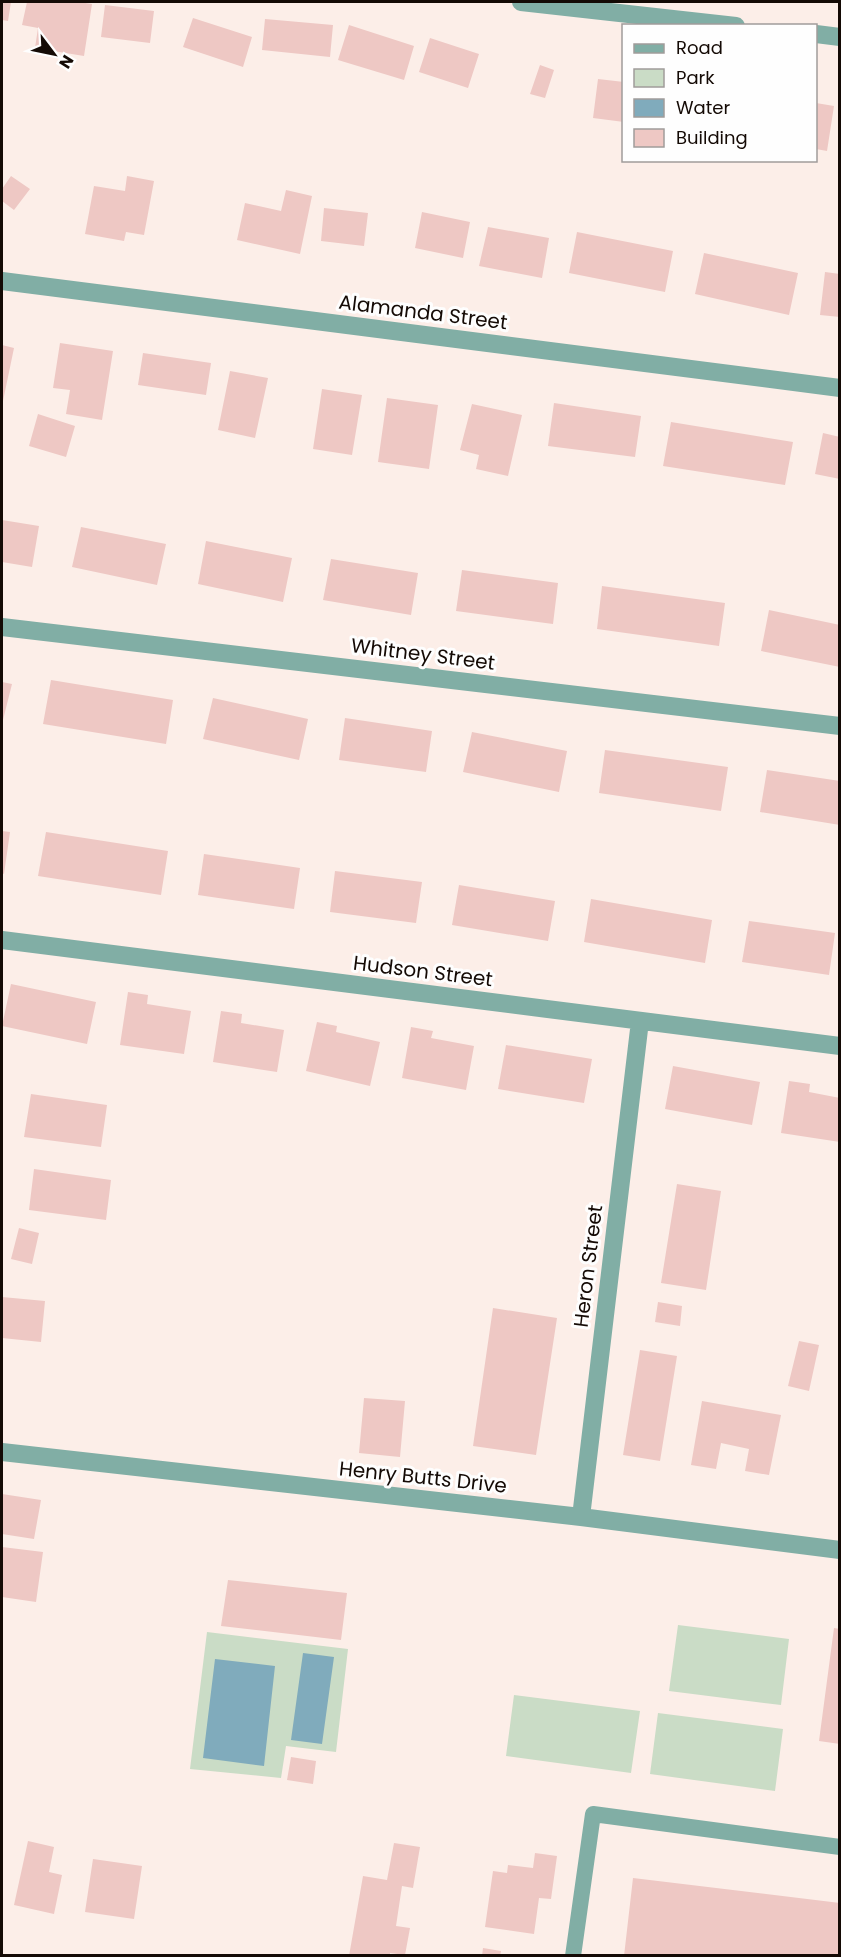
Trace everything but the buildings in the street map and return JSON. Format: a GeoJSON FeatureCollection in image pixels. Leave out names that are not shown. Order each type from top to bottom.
{"type":"FeatureCollection","features":[{"type":"Feature","properties":{"kind":"street"},"geometry":{"type":"LineString","coordinates":[[521,2],[718,24]]}},
{"type":"Feature","properties":{"kind":"street"},"geometry":{"type":"LineString","coordinates":[[817,34],[840,37]]}},
{"type":"Feature","properties":{"kind":"street","name":"Alamanda Street"},"geometry":{"type":"LineString","coordinates":[[2,281],[840,388]]}},
{"type":"Feature","properties":{"kind":"street","name":"Whitney Street"},"geometry":{"type":"LineString","coordinates":[[2,627],[840,726]]}},
{"type":"Feature","properties":{"kind":"street","name":"Hudson Street"},"geometry":{"type":"LineString","coordinates":[[2,940],[840,1046]]}},
{"type":"Feature","properties":{"kind":"street","name":"Heron Street"},"geometry":{"type":"LineString","coordinates":[[581,1517],[640,1021]]}},
{"type":"Feature","properties":{"kind":"street","name":"Henry Butts Drive"},"geometry":{"type":"LineString","coordinates":[[2,1452],[581,1517],[840,1550]]}},
{"type":"Feature","properties":{"kind":"lane"},"geometry":{"type":"LineString","coordinates":[[573,1956],[592,1814],[840,1847]]}},
{"type":"Feature","properties":{"kind":"green space"},"geometry":{"type":"Polygon","coordinates":[[[678,1625],[789,1639],[781,1705],[669,1691],[678,1625]]]}},
{"type":"Feature","properties":{"kind":"green space"},"geometry":{"type":"Polygon","coordinates":[[[207,1632],[348,1649],[336,1752],[286,1746],[281,1778],[190,1769],[207,1632]]]}},
{"type":"Feature","properties":{"kind":"green space"},"geometry":{"type":"Polygon","coordinates":[[[514,1695],[640,1711],[631,1773],[506,1756],[514,1695]]]}},
{"type":"Feature","properties":{"kind":"green space"},"geometry":{"type":"Polygon","coordinates":[[[658,1713],[783,1729],[775,1791],[650,1774],[658,1713]]]}},
{"type":"Feature","properties":{"kind":"water"},"geometry":{"type":"Polygon","coordinates":[[[303,1653],[334,1657],[322,1744],[291,1740],[303,1653]]]}},
{"type":"Feature","properties":{"kind":"water"},"geometry":{"type":"Polygon","coordinates":[[[215,1659],[275,1666],[264,1766],[203,1758],[215,1659]]]}}]}
